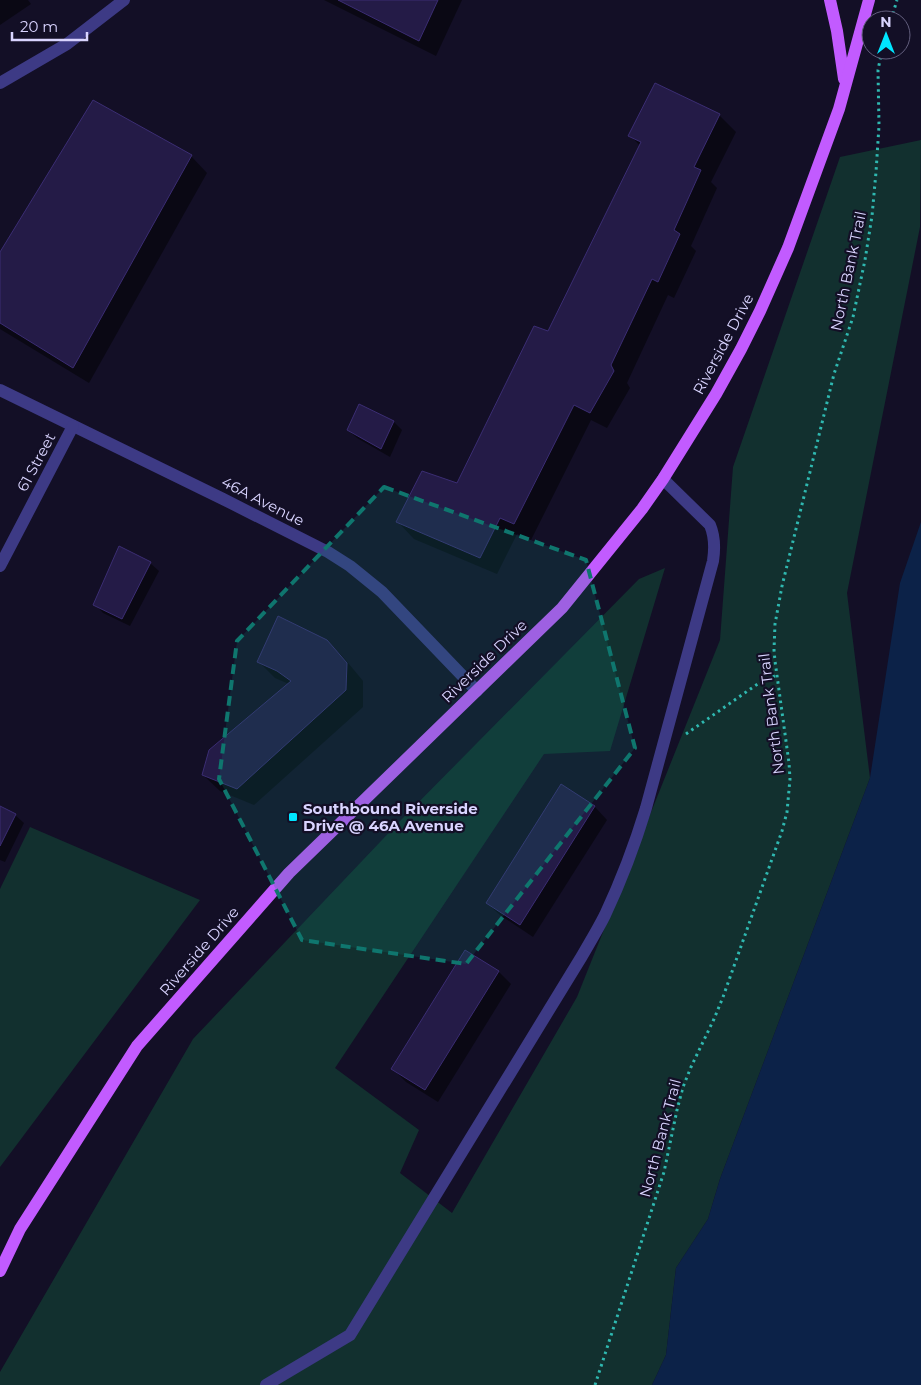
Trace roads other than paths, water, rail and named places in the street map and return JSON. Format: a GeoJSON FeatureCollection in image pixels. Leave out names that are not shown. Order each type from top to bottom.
{"type":"FeatureCollection","features":[{"type":"Feature","properties":{"kind":"main road"},"geometry":{"type":"LineString","coordinates":[[830,0],[845,83]]}},
{"type":"Feature","properties":{"kind":"main road","name":"Riverside Drive"},"geometry":{"type":"LineString","coordinates":[[0,1271],[20,1229],[137,1046],[290,873],[562,608],[642,509],[716,394],[760,311],[788,248],[839,109],[868,0]]}},
{"type":"Feature","properties":{"kind":"street"},"geometry":{"type":"LineString","coordinates":[[0,83],[67,44],[124,0]]}},
{"type":"Feature","properties":{"kind":"street","name":"46A Avenue"},"geometry":{"type":"LineString","coordinates":[[0,390],[328,552],[350,566],[382,592],[477,691]]}},
{"type":"Feature","properties":{"kind":"street","name":"61 Street"},"geometry":{"type":"LineString","coordinates":[[0,566],[73,426]]}},
{"type":"Feature","properties":{"kind":"street"},"geometry":{"type":"LineString","coordinates":[[266,1385],[350,1335],[582,956],[604,917],[616,890],[638,834],[713,561],[715,547],[714,534],[710,525],[663,478]]}},
{"type":"Feature","properties":{"kind":"water"},"geometry":{"type":"Polygon","coordinates":[[[921,522],[921,1385],[652,1385],[666,1355],[676,1268],[708,1219],[720,1179],[870,778],[900,583],[921,522]]]}},
{"type":"Feature","properties":{"kind":"place","name":"Southbound Riverside Drive @ 46A Avenue"},"geometry":{"type":"Point","coordinates":[293,817]}}]}
